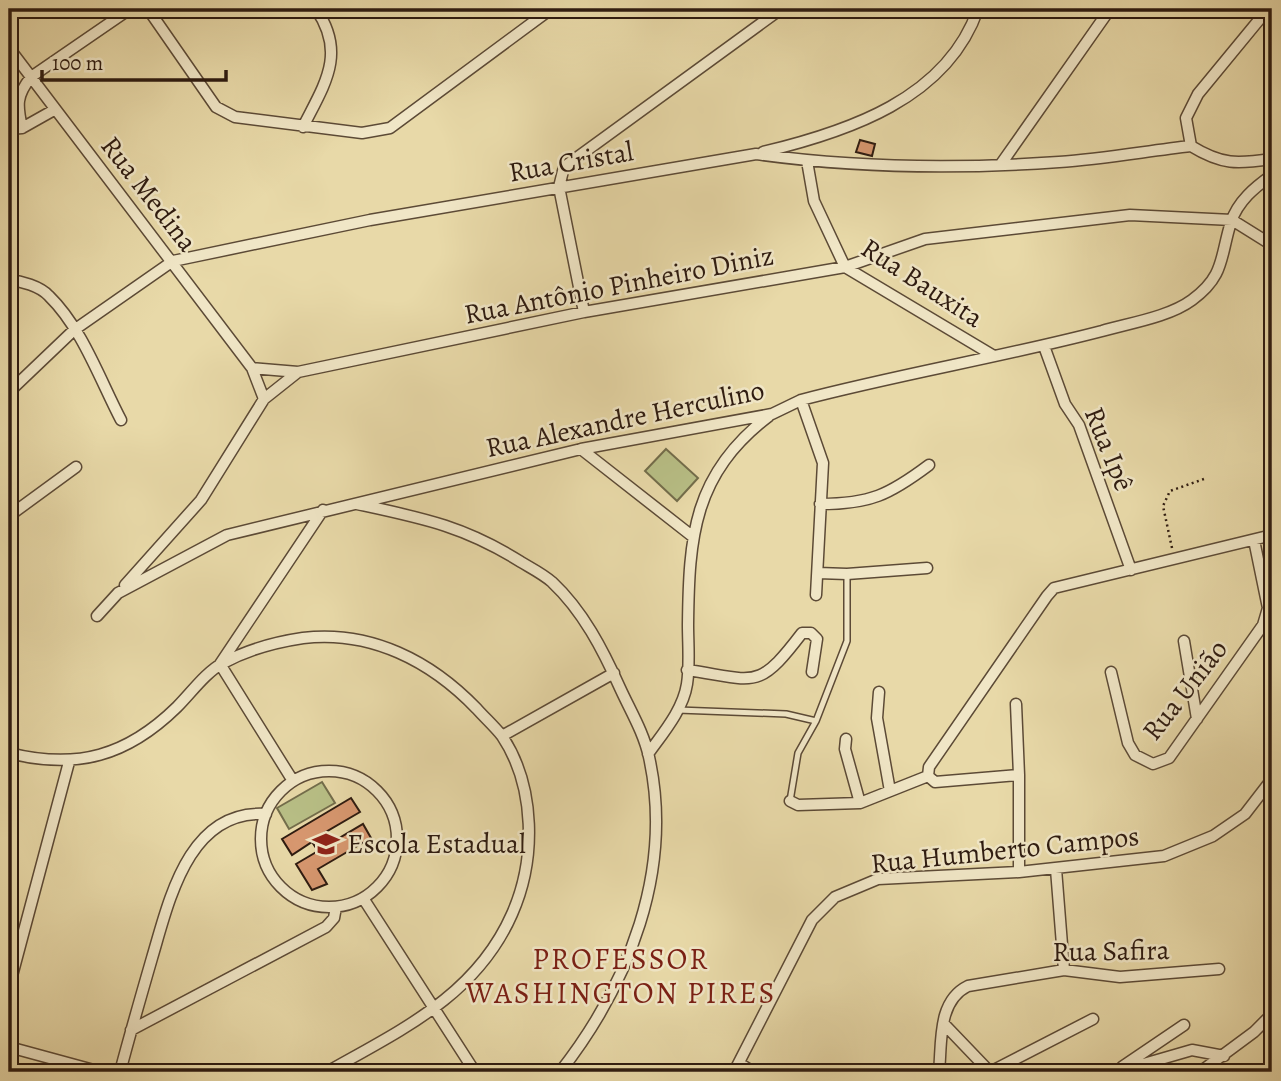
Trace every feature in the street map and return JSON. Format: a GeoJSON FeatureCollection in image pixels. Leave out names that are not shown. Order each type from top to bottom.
{"type":"FeatureCollection","features":[{"type":"Feature","properties":{"kind":"street"},"geometry":{"type":"LineString","coordinates":[[22,128],[17,105],[19,93],[31,77],[130,9]]}},
{"type":"Feature","properties":{"kind":"street"},"geometry":{"type":"LineString","coordinates":[[148,9],[216,107],[235,117],[362,133],[390,128],[551,9]]}},
{"type":"Feature","properties":{"kind":"street"},"geometry":{"type":"LineString","coordinates":[[303,127],[331,71],[331,40],[318,11],[334,9]]}},
{"type":"Feature","properties":{"kind":"street"},"geometry":{"type":"LineString","coordinates":[[584,312],[559,187],[564,167],[781,9]]}},
{"type":"Feature","properties":{"kind":"street"},"geometry":{"type":"LineString","coordinates":[[757,154],[817,139],[877,117],[921,86],[956,50],[970,31],[978,9]]}},
{"type":"Feature","properties":{"kind":"street"},"geometry":{"type":"LineString","coordinates":[[1001,164],[1110,9]]}},
{"type":"Feature","properties":{"kind":"street"},"geometry":{"type":"LineString","coordinates":[[1268,9],[1198,94],[1186,118],[1191,146],[1211,158],[1238,164],[1272,159]]}},
{"type":"Feature","properties":{"kind":"street","name":"Rua Medina"},"geometry":{"type":"LineString","coordinates":[[9,48],[54,110],[173,261],[252,369],[264,400]]}},
{"type":"Feature","properties":{"kind":"street"},"geometry":{"type":"LineString","coordinates":[[9,129],[22,128],[54,110]]}},
{"type":"Feature","properties":{"kind":"street","name":"Rua Cristal"},"geometry":{"type":"LineString","coordinates":[[9,392],[74,330],[173,261],[370,220],[757,154],[807,161],[887,165],[1001,164],[1060,162],[1191,146]]}},
{"type":"Feature","properties":{"kind":"street","name":"Rua Bauxita"},"geometry":{"type":"LineString","coordinates":[[807,161],[814,201],[845,267],[994,356]]}},
{"type":"Feature","properties":{"kind":"street","name":"Rua Alexandre Herculino"},"geometry":{"type":"LineString","coordinates":[[97,616],[118,593],[227,535],[581,449],[772,414],[801,400],[1044,346],[1143,320],[1189,303],[1210,286],[1222,266],[1232,220],[1250,191],[1272,175]]}},
{"type":"Feature","properties":{"kind":"street","name":"Rua Antônio Pinheiro Diniz"},"geometry":{"type":"LineString","coordinates":[[118,593],[201,500],[264,400],[298,372],[584,312],[845,267],[925,239],[1130,215],[1232,220]]}},
{"type":"Feature","properties":{"kind":"street"},"geometry":{"type":"LineString","coordinates":[[1232,220],[1272,245]]}},
{"type":"Feature","properties":{"kind":"street"},"geometry":{"type":"LineString","coordinates":[[9,280],[20,281],[48,294],[74,330],[121,420]]}},
{"type":"Feature","properties":{"kind":"street","name":"Rua Ipê"},"geometry":{"type":"LineString","coordinates":[[1044,346],[1065,404],[1079,425],[1131,570]]}},
{"type":"Feature","properties":{"kind":"street"},"geometry":{"type":"LineString","coordinates":[[252,369],[298,372]]}},
{"type":"Feature","properties":{"kind":"street"},"geometry":{"type":"LineString","coordinates":[[801,400],[823,463],[816,594]]}},
{"type":"Feature","properties":{"kind":"street"},"geometry":{"type":"LineString","coordinates":[[648,754],[678,710],[687,685],[689,555],[699,506],[741,438],[772,414]]}},
{"type":"Feature","properties":{"kind":"street"},"geometry":{"type":"LineString","coordinates":[[581,449],[692,536]]}},
{"type":"Feature","properties":{"kind":"street"},"geometry":{"type":"LineString","coordinates":[[820,504],[855,504],[886,493],[897,489],[929,465]]}},
{"type":"Feature","properties":{"kind":"street"},"geometry":{"type":"LineString","coordinates":[[9,516],[76,467]]}},
{"type":"Feature","properties":{"kind":"street"},"geometry":{"type":"LineString","coordinates":[[353,503],[435,520],[472,534],[551,580],[581,613],[614,673],[648,754],[654,791],[655,827],[654,866],[645,905],[621,976],[589,1034],[559,1072]]}},
{"type":"Feature","properties":{"kind":"street"},"geometry":{"type":"LineString","coordinates":[[9,753],[69,762],[125,747],[154,729],[220,664],[323,510]]}},
{"type":"Feature","properties":{"kind":"street"},"geometry":{"type":"LineString","coordinates":[[928,776],[929,767],[1054,588],[1272,535]]}},
{"type":"Feature","properties":{"kind":"street","name":"Rua União"},"geometry":{"type":"LineString","coordinates":[[1111,672],[1128,743],[1135,755],[1153,764],[1169,758],[1263,625],[1268,608],[1254,540]]}},
{"type":"Feature","properties":{"kind":"street"},"geometry":{"type":"LineString","coordinates":[[818,573],[847,574],[927,568]]}},
{"type":"Feature","properties":{"kind":"street"},"geometry":{"type":"LineString","coordinates":[[687,670],[753,679],[776,667],[802,633],[811,633],[817,639],[812,672]]}},
{"type":"Feature","properties":{"kind":"street"},"geometry":{"type":"LineString","coordinates":[[220,664],[265,646],[303,638],[344,636],[385,646],[452,683],[502,736],[519,772],[529,827],[523,881],[501,937],[487,960],[436,1009],[327,1072]]}},
{"type":"Feature","properties":{"kind":"street"},"geometry":{"type":"LineString","coordinates":[[1184,641],[1197,719]]}},
{"type":"Feature","properties":{"kind":"street"},"geometry":{"type":"LineString","coordinates":[[220,664],[293,781]]}},
{"type":"Feature","properties":{"kind":"street"},"geometry":{"type":"LineString","coordinates":[[502,736],[614,673]]}},
{"type":"Feature","properties":{"kind":"street"},"geometry":{"type":"LineString","coordinates":[[878,692],[877,718],[890,791]]}},
{"type":"Feature","properties":{"kind":"street"},"geometry":{"type":"LineString","coordinates":[[1016,704],[1019,872]]}},
{"type":"Feature","properties":{"kind":"street"},"geometry":{"type":"LineString","coordinates":[[846,739],[845,749],[860,803]]}},
{"type":"Feature","properties":{"kind":"street"},"geometry":{"type":"LineString","coordinates":[[9,987],[69,762]]}},
{"type":"Feature","properties":{"kind":"street"},"geometry":{"type":"LineString","coordinates":[[331,771],[350,774],[368,783],[387,804],[397,832],[397,851],[385,878],[363,898],[336,907],[313,905],[292,896],[275,880],[264,860],[262,848],[265,814],[276,796],[293,781],[311,773],[331,771]]}},
{"type":"Feature","properties":{"kind":"street"},"geometry":{"type":"LineString","coordinates":[[928,776],[935,782],[1019,775]]}},
{"type":"Feature","properties":{"kind":"street"},"geometry":{"type":"LineString","coordinates":[[790,802],[798,805],[860,803],[928,776]]}},
{"type":"Feature","properties":{"kind":"street","name":"Rua Humberto Campos"},"geometry":{"type":"LineString","coordinates":[[736,1068],[812,920],[835,897],[878,879],[1019,872],[1164,856],[1213,836],[1245,814],[1272,779]]}},
{"type":"Feature","properties":{"kind":"street"},"geometry":{"type":"LineString","coordinates":[[120,1072],[176,878],[200,841],[226,822],[239,816],[265,814]]}},
{"type":"Feature","properties":{"kind":"street"},"geometry":{"type":"LineString","coordinates":[[1056,869],[1064,970]]}},
{"type":"Feature","properties":{"kind":"street"},"geometry":{"type":"LineString","coordinates":[[363,898],[475,1072]]}},
{"type":"Feature","properties":{"kind":"street"},"geometry":{"type":"LineString","coordinates":[[131,1030],[326,927],[334,918],[336,907]]}},
{"type":"Feature","properties":{"kind":"street","name":"Rua Safira"},"geometry":{"type":"LineString","coordinates":[[939,1072],[945,1009],[956,992],[968,986],[1064,970],[1120,977],[1219,969]]}},
{"type":"Feature","properties":{"kind":"street"},"geometry":{"type":"LineString","coordinates":[[1200,1072],[1224,1056],[1272,1014]]}},
{"type":"Feature","properties":{"kind":"street"},"geometry":{"type":"LineString","coordinates":[[944,1024],[990,1072],[1093,1018]]}},
{"type":"Feature","properties":{"kind":"street"},"geometry":{"type":"LineString","coordinates":[[1115,1072],[1184,1025]]}},
{"type":"Feature","properties":{"kind":"street"},"geometry":{"type":"LineString","coordinates":[[9,1047],[101,1072]]}},
{"type":"Feature","properties":{"kind":"street"},"geometry":{"type":"LineString","coordinates":[[1115,1072],[1192,1050],[1224,1056]]}},
{"type":"Feature","properties":{"kind":"street"},"geometry":{"type":"LineString","coordinates":[[736,1068],[753,1072]]}},
{"type":"Feature","properties":{"kind":"lane"},"geometry":{"type":"LineString","coordinates":[[790,802],[798,753],[816,721],[847,641],[847,574]]}},
{"type":"Feature","properties":{"kind":"lane"},"geometry":{"type":"LineString","coordinates":[[678,710],[786,714],[816,721]]}},
{"type":"Feature","properties":{"kind":"path"},"geometry":{"type":"LineString","coordinates":[[1174,559],[1163,506],[1170,491],[1204,479]]}},
{"type":"Feature","properties":{"kind":"green space"},"geometry":{"type":"Polygon","coordinates":[[[666,449],[698,478],[677,501],[645,471],[666,449]]]}},
{"type":"Feature","properties":{"kind":"green space"},"geometry":{"type":"Polygon","coordinates":[[[322,782],[335,803],[289,829],[277,808],[322,782]]]}},
{"type":"Feature","properties":{"kind":"building"},"geometry":{"type":"Polygon","coordinates":[[[860,140],[875,144],[872,156],[856,152],[860,140]]]}},
{"type":"Feature","properties":{"kind":"building"},"geometry":{"type":"Polygon","coordinates":[[[351,798],[360,812],[319,836],[324,847],[363,824],[371,838],[318,869],[327,884],[312,890],[296,864],[318,851],[312,842],[292,855],[282,839],[351,798]]]}},
{"type":"Feature","properties":{"kind":"place","name":"Escola Estadual"},"geometry":{"type":"Point","coordinates":[326,844]}},
{"type":"Feature","properties":{"kind":"district","name":"PROFESSOR WASHINGTON PIRES"},"geometry":{"type":"Point","coordinates":[621,976]}}]}
